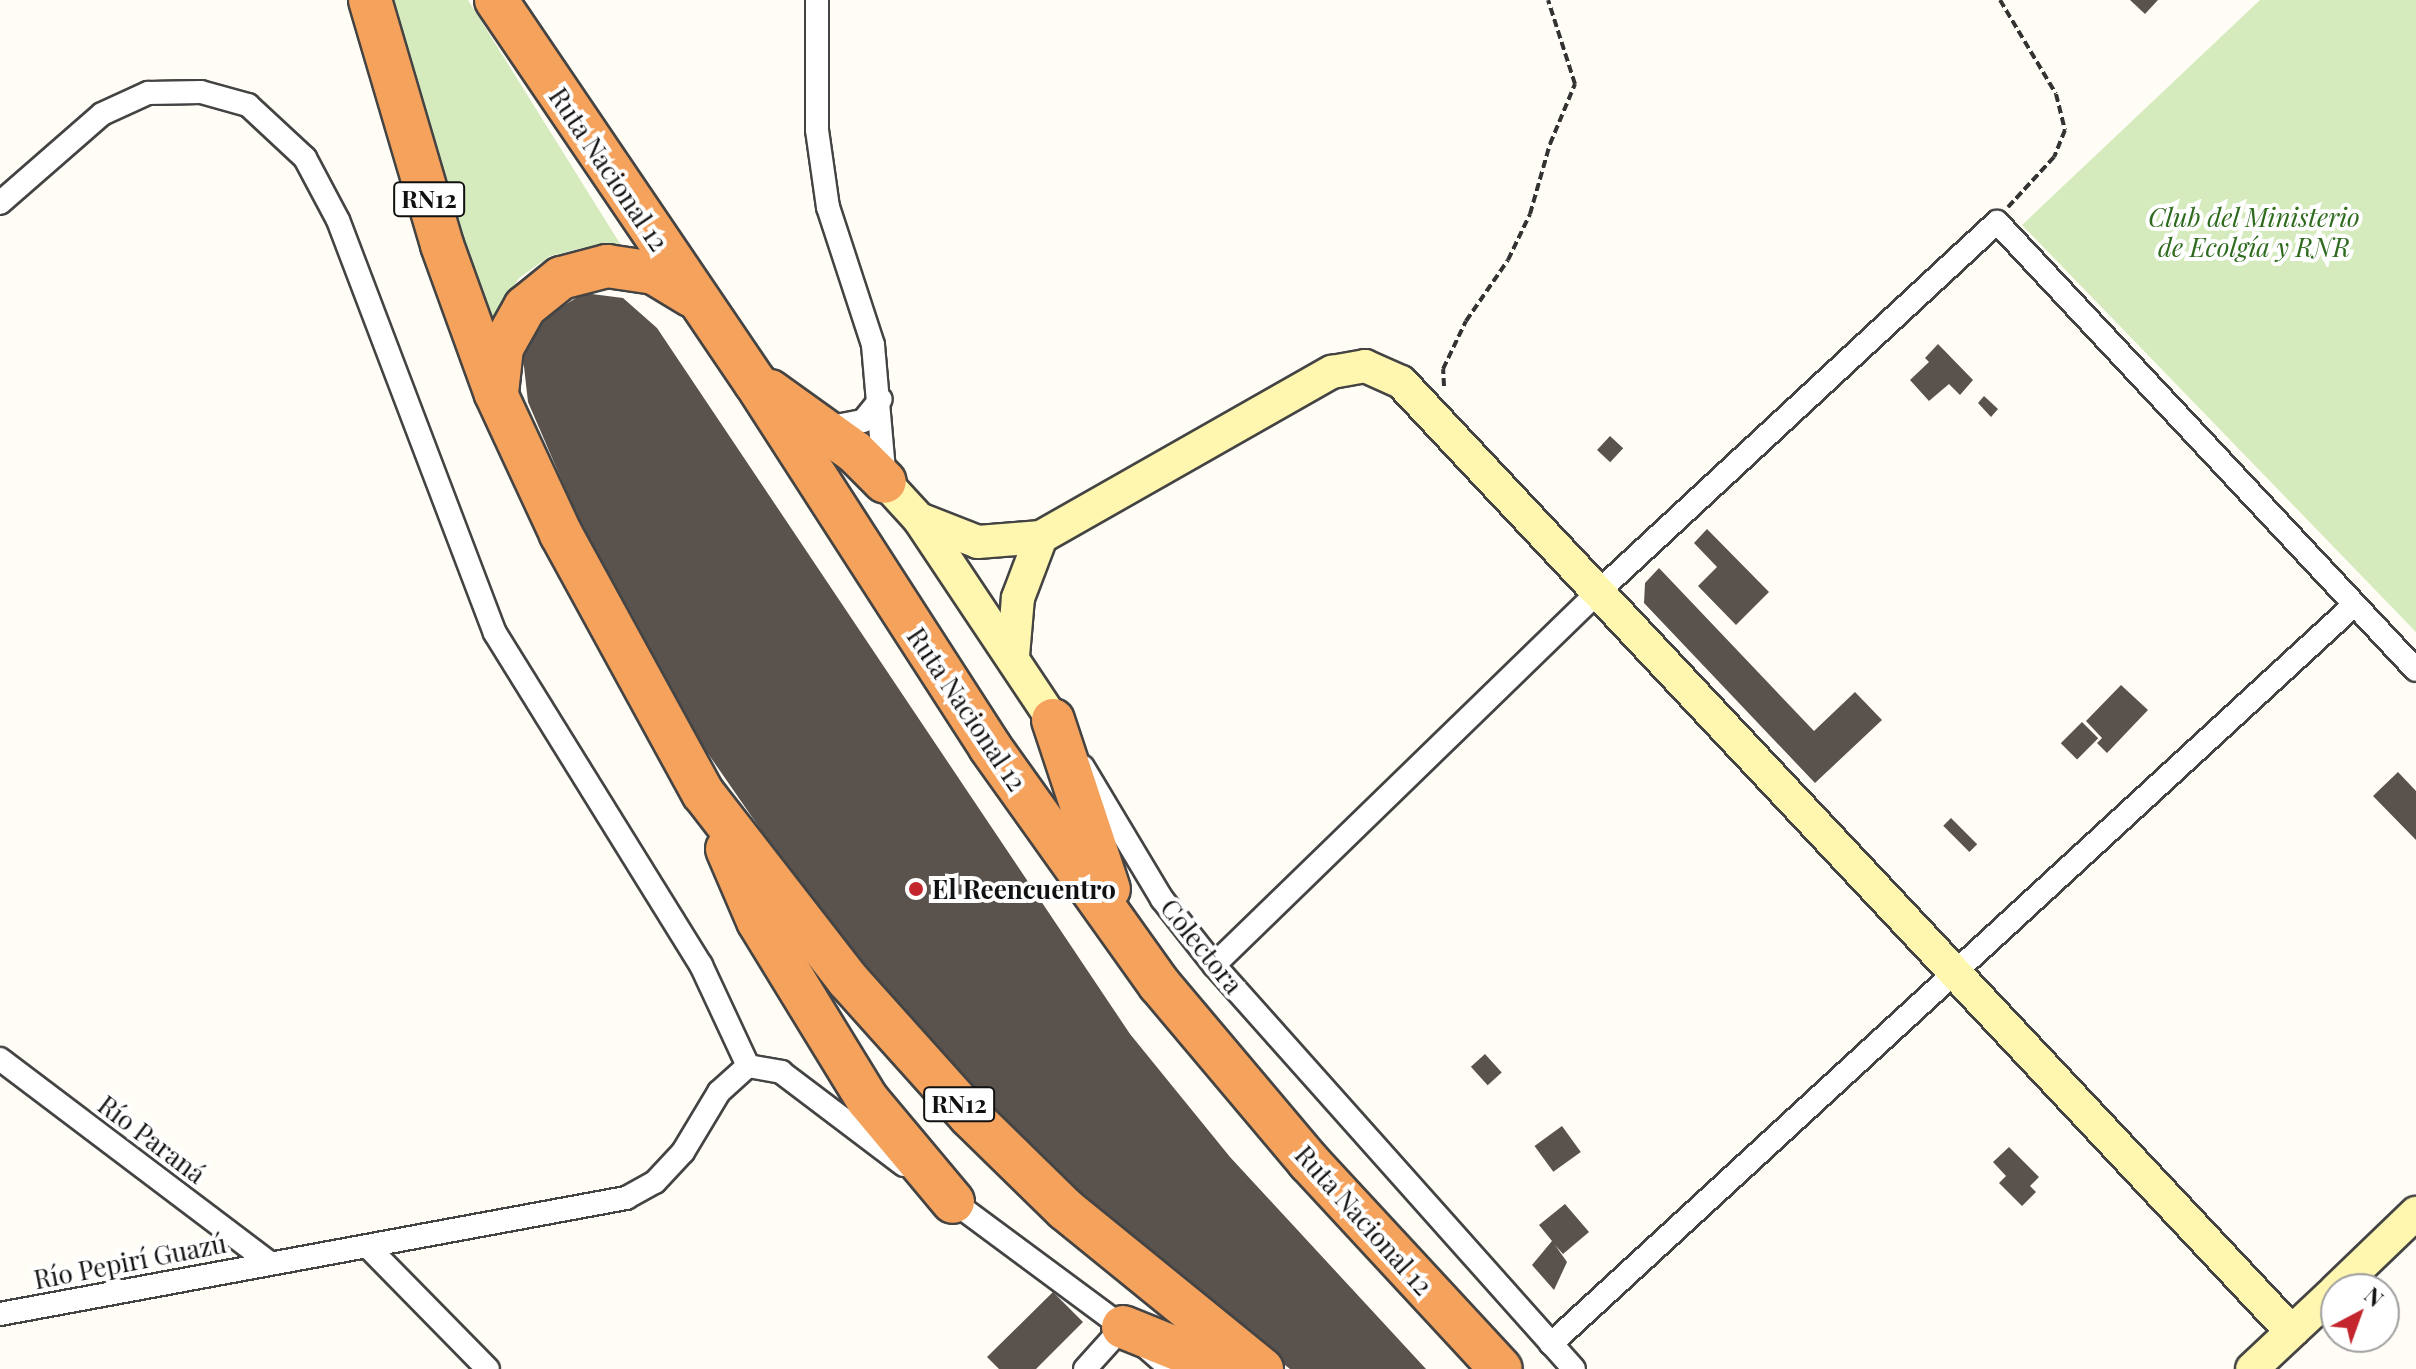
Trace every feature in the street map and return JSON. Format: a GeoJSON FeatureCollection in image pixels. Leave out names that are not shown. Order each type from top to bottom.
{"type":"FeatureCollection","features":[{"type":"Feature","properties":{"kind":"highway","name":"RN12"},"geometry":{"type":"LineString","coordinates":[[370,0],[442,245],[496,394],[561,534],[703,793],[848,980],[970,1116],[1065,1209],[1262,1369]]}},
{"type":"Feature","properties":{"kind":"highway","name":"Ruta Nacional 12"},"geometry":{"type":"LineString","coordinates":[[496,0],[694,297],[755,382],[990,747],[1160,985],[1309,1162],[1485,1359]]}},
{"type":"Feature","properties":{"kind":"highway"},"geometry":{"type":"LineString","coordinates":[[496,394],[502,348],[525,307],[561,278],[607,266],[638,270],[654,273],[694,297]]}},
{"type":"Feature","properties":{"kind":"highway"},"geometry":{"type":"LineString","coordinates":[[755,382],[821,427],[885,482]]}},
{"type":"Feature","properties":{"kind":"highway"},"geometry":{"type":"LineString","coordinates":[[1053,720],[1102,874],[1160,985]]}},
{"type":"Feature","properties":{"kind":"highway"},"geometry":{"type":"LineString","coordinates":[[703,793],[758,921],[851,1074],[953,1202]]}},
{"type":"Feature","properties":{"kind":"highway"},"geometry":{"type":"LineString","coordinates":[[1123,1327],[1227,1369]]}},
{"type":"Feature","properties":{"kind":"main road"},"geometry":{"type":"LineString","coordinates":[[919,519],[978,542],[1041,537],[1332,372],[1365,366],[1401,382],[1444,432],[1951,974],[2292,1332]]}},
{"type":"Feature","properties":{"kind":"main road","name":"Colectora"},"geometry":{"type":"LineString","coordinates":[[885,482],[919,519],[1053,720]]}},
{"type":"Feature","properties":{"kind":"main road"},"geometry":{"type":"LineString","coordinates":[[1013,656],[1018,598],[1041,537]]}},
{"type":"Feature","properties":{"kind":"main road"},"geometry":{"type":"LineString","coordinates":[[2353,1273],[2416,1213]]}},
{"type":"Feature","properties":{"kind":"main road"},"geometry":{"type":"LineString","coordinates":[[2252,1369],[2320,1305]]}},
{"type":"Feature","properties":{"kind":"street"},"geometry":{"type":"LineString","coordinates":[[817,0],[817,130],[828,207],[873,345],[881,399],[885,482]]}},
{"type":"Feature","properties":{"kind":"street"},"geometry":{"type":"LineString","coordinates":[[0,203],[102,114],[148,93],[201,92],[248,105],[305,158],[338,220],[495,633],[701,965],[748,1066],[781,1072],[1123,1327],[1171,1369]]}},
{"type":"Feature","properties":{"kind":"street"},"geometry":{"type":"LineString","coordinates":[[1214,965],[1596,594],[1997,222],[2416,670]]}},
{"type":"Feature","properties":{"kind":"street"},"geometry":{"type":"LineString","coordinates":[[821,427],[835,429],[863,421],[881,399]]}},
{"type":"Feature","properties":{"kind":"street"},"geometry":{"type":"LineString","coordinates":[[1551,1344],[2353,606]]}},
{"type":"Feature","properties":{"kind":"street","name":"Colectora"},"geometry":{"type":"LineString","coordinates":[[1053,720],[1162,899],[1214,965],[1574,1369]]}},
{"type":"Feature","properties":{"kind":"street","name":"Río Paraná"},"geometry":{"type":"LineString","coordinates":[[0,1059],[270,1263]]}},
{"type":"Feature","properties":{"kind":"street","name":"Río Pepirí Guazú"},"geometry":{"type":"LineString","coordinates":[[0,1314],[270,1263],[370,1249],[626,1198],[655,1182],[683,1152],[719,1092],[748,1066]]}},
{"type":"Feature","properties":{"kind":"street"},"geometry":{"type":"LineString","coordinates":[[370,1249],[488,1369]]}},
{"type":"Feature","properties":{"kind":"street"},"geometry":{"type":"LineString","coordinates":[[1085,1369],[1123,1327]]}},
{"type":"Feature","properties":{"kind":"path"},"geometry":{"type":"LineString","coordinates":[[1444,432],[1443,369],[1530,214],[1575,84],[1548,0]]}},
{"type":"Feature","properties":{"kind":"path"},"geometry":{"type":"LineString","coordinates":[[1997,222],[2054,157],[2065,130],[2056,94],[2000,0]]}},
{"type":"Feature","properties":{"kind":"green space"},"geometry":{"type":"Polygon","coordinates":[[[381,0],[468,0],[624,250],[582,248],[550,256],[519,278],[487,329],[381,0]]]}},
{"type":"Feature","properties":{"kind":"green space","name":"Club del Ministerio de Ecolgía y RNR"},"geometry":{"type":"Polygon","coordinates":[[[2260,0],[2416,0],[2416,632],[2022,225],[2260,0]]]}},
{"type":"Feature","properties":{"kind":"building"},"geometry":{"type":"Polygon","coordinates":[[[2130,0],[2158,0],[2145,14],[2130,0]]]}},
{"type":"Feature","properties":{"kind":"building","name":"El Reencuentro"},"geometry":{"type":"Polygon","coordinates":[[[584,293],[623,298],[657,328],[1130,1034],[1230,1157],[1426,1369],[1290,1369],[1058,1183],[848,955],[677,709],[597,562],[528,402],[522,349],[547,316],[584,293]]]}},
{"type":"Feature","properties":{"kind":"building"},"geometry":{"type":"Polygon","coordinates":[[[1938,344],[1973,380],[1960,395],[1949,384],[1929,401],[1910,380],[1929,362],[1925,358],[1938,344]]]}},
{"type":"Feature","properties":{"kind":"building"},"geometry":{"type":"Polygon","coordinates":[[[1984,396],[1998,409],[1991,417],[1978,403],[1984,396]]]}},
{"type":"Feature","properties":{"kind":"building"},"geometry":{"type":"Polygon","coordinates":[[[1610,436],[1623,448],[1610,462],[1597,450],[1610,436]]]}},
{"type":"Feature","properties":{"kind":"building"},"geometry":{"type":"Polygon","coordinates":[[[1707,529],[1769,592],[1736,625],[1698,586],[1717,567],[1694,543],[1707,529]]]}},
{"type":"Feature","properties":{"kind":"building"},"geometry":{"type":"Polygon","coordinates":[[[1659,568],[1814,731],[1855,692],[1882,720],[1815,783],[1644,603],[1645,583],[1659,568]]]}},
{"type":"Feature","properties":{"kind":"building"},"geometry":{"type":"Polygon","coordinates":[[[2121,685],[2148,710],[2107,753],[2097,743],[2102,738],[2086,721],[2121,685]]]}},
{"type":"Feature","properties":{"kind":"building"},"geometry":{"type":"Polygon","coordinates":[[[2082,722],[2098,738],[2077,759],[2061,743],[2082,722]]]}},
{"type":"Feature","properties":{"kind":"building"},"geometry":{"type":"Polygon","coordinates":[[[2398,772],[2416,791],[2416,840],[2373,796],[2398,772]]]}},
{"type":"Feature","properties":{"kind":"building"},"geometry":{"type":"Polygon","coordinates":[[[1951,818],[1977,844],[1969,852],[1943,826],[1951,818]]]}},
{"type":"Feature","properties":{"kind":"building"},"geometry":{"type":"Polygon","coordinates":[[[1485,1054],[1502,1073],[1488,1085],[1471,1067],[1485,1054]]]}},
{"type":"Feature","properties":{"kind":"building"},"geometry":{"type":"Polygon","coordinates":[[[1562,1126],[1581,1152],[1553,1172],[1534,1146],[1562,1126]]]}},
{"type":"Feature","properties":{"kind":"building"},"geometry":{"type":"Polygon","coordinates":[[[2009,1147],[2039,1177],[2030,1186],[2036,1192],[2022,1206],[1999,1183],[2006,1176],[1993,1162],[2009,1147]]]}},
{"type":"Feature","properties":{"kind":"building"},"geometry":{"type":"Polygon","coordinates":[[[1565,1204],[1589,1232],[1563,1254],[1555,1245],[1567,1262],[1554,1290],[1532,1265],[1552,1241],[1539,1225],[1565,1204]]]}},
{"type":"Feature","properties":{"kind":"building"},"geometry":{"type":"Polygon","coordinates":[[[1053,1292],[1083,1322],[1036,1369],[999,1369],[987,1357],[1053,1292]]]}},
{"type":"Feature","properties":{"kind":"place","name":"El Reencuentro"},"geometry":{"type":"Point","coordinates":[916,889]}}]}
